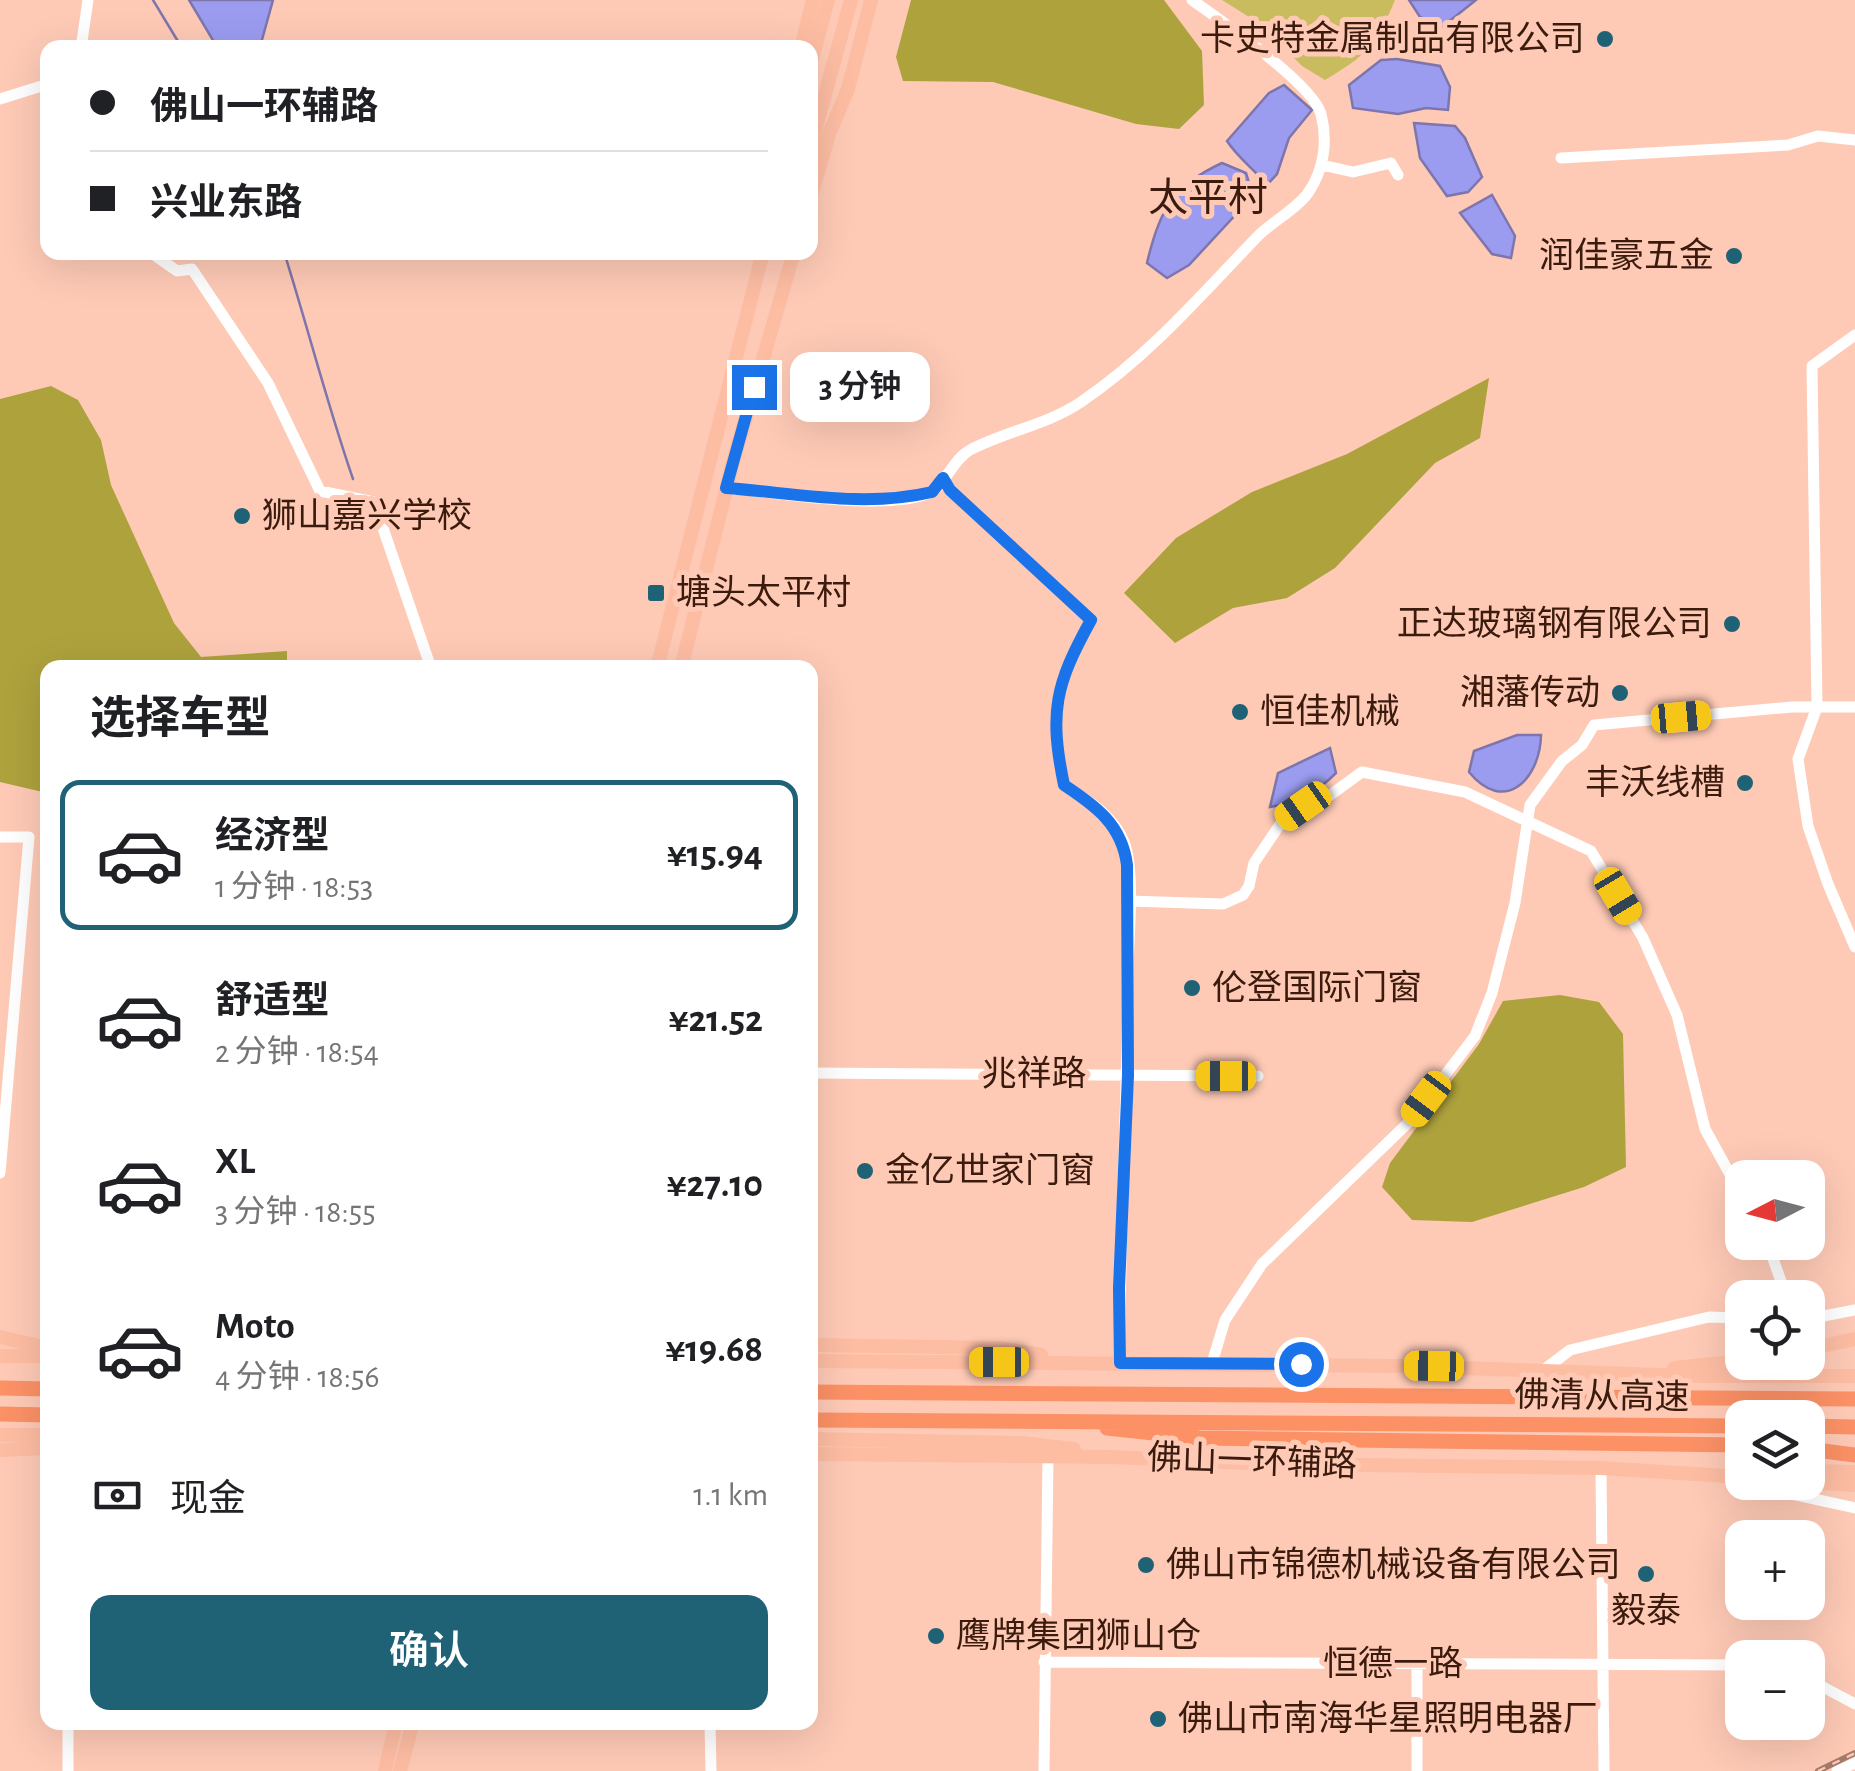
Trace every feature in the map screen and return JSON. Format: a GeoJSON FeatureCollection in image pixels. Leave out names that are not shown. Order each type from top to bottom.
{"type":"FeatureCollection","features":[{"type":"Feature","properties":{"kind":"highway"},"geometry":{"type":"LineString","coordinates":[[0,1388],[40,1389]]}},
{"type":"Feature","properties":{"kind":"highway","name":"佛清从高速"},"geometry":{"type":"LineString","coordinates":[[818,1392],[1855,1399]]}},
{"type":"Feature","properties":{"kind":"highway"},"geometry":{"type":"LineString","coordinates":[[0,1414],[40,1415]]}},
{"type":"Feature","properties":{"kind":"highway","name":"佛清从高速"},"geometry":{"type":"LineString","coordinates":[[818,1420],[1725,1426]]}},
{"type":"Feature","properties":{"kind":"highway"},"geometry":{"type":"LineString","coordinates":[[1034,1420],[1200,1438],[1725,1445]]}},
{"type":"Feature","properties":{"kind":"highway"},"geometry":{"type":"LineString","coordinates":[[1825,1426],[1855,1427]]}},
{"type":"Feature","properties":{"kind":"highway"},"geometry":{"type":"LineString","coordinates":[[1825,1451],[1855,1454]]}},
{"type":"Feature","properties":{"kind":"main road"},"geometry":{"type":"LineString","coordinates":[[803,40],[813,0]]}},
{"type":"Feature","properties":{"kind":"main road"},"geometry":{"type":"LineString","coordinates":[[817,40],[828,0]]}},
{"type":"Feature","properties":{"kind":"main road"},"geometry":{"type":"LineString","coordinates":[[818,172],[848,89],[871,0]]}},
{"type":"Feature","properties":{"kind":"main road"},"geometry":{"type":"LineString","coordinates":[[818,120],[851,2]]}},
{"type":"Feature","properties":{"kind":"main road"},"geometry":{"type":"LineString","coordinates":[[659,660],[761,260]]}},
{"type":"Feature","properties":{"kind":"main road"},"geometry":{"type":"LineString","coordinates":[[735,455],[782,260]]}},
{"type":"Feature","properties":{"kind":"main road"},"geometry":{"type":"LineString","coordinates":[[683,660],[726,488],[792,260]]}},
{"type":"Feature","properties":{"kind":"main road"},"geometry":{"type":"LineString","coordinates":[[0,1337],[40,1346]]}},
{"type":"Feature","properties":{"kind":"main road"},"geometry":{"type":"LineString","coordinates":[[1825,1345],[1855,1339]]}},
{"type":"Feature","properties":{"kind":"main road"},"geometry":{"type":"LineString","coordinates":[[818,1345],[1000,1348],[1066,1361]]}},
{"type":"Feature","properties":{"kind":"main road"},"geometry":{"type":"LineString","coordinates":[[0,1356],[40,1356]]}},
{"type":"Feature","properties":{"kind":"main road"},"geometry":{"type":"LineString","coordinates":[[818,1361],[1066,1361],[1855,1376]]}},
{"type":"Feature","properties":{"kind":"main road"},"geometry":{"type":"LineString","coordinates":[[1611,1372],[1725,1362]]}},
{"type":"Feature","properties":{"kind":"main road"},"geometry":{"type":"LineString","coordinates":[[0,1434],[40,1435]]}},
{"type":"Feature","properties":{"kind":"main road"},"geometry":{"type":"LineString","coordinates":[[818,1439],[1022,1444],[1111,1457]]}},
{"type":"Feature","properties":{"kind":"main road"},"geometry":{"type":"LineString","coordinates":[[0,1450],[40,1448]]}},
{"type":"Feature","properties":{"kind":"main road","name":"佛山一环辅路"},"geometry":{"type":"LineString","coordinates":[[818,1454],[1111,1457],[1725,1473]]}},
{"type":"Feature","properties":{"kind":"main road"},"geometry":{"type":"LineString","coordinates":[[1825,1471],[1855,1472]]}},
{"type":"Feature","properties":{"kind":"main road"},"geometry":{"type":"LineString","coordinates":[[1825,1483],[1855,1485]]}},
{"type":"Feature","properties":{"kind":"main road"},"geometry":{"type":"LineString","coordinates":[[384,1771],[394,1730]]}},
{"type":"Feature","properties":{"kind":"main road"},"geometry":{"type":"LineString","coordinates":[[400,1771],[412,1730]]}},
{"type":"Feature","properties":{"kind":"street"},"geometry":{"type":"LineString","coordinates":[[82,40],[88,0]]}},
{"type":"Feature","properties":{"kind":"street"},"geometry":{"type":"LineString","coordinates":[[726,488],[821,498],[900,499],[932,492],[967,451],[1040,424],[1080,403],[1158,342],[1260,234],[1307,196],[1322,166],[1325,139],[1320,109],[1306,89],[1192,0]]}},
{"type":"Feature","properties":{"kind":"street"},"geometry":{"type":"LineString","coordinates":[[0,99],[40,86]]}},
{"type":"Feature","properties":{"kind":"street"},"geometry":{"type":"LineString","coordinates":[[1561,158],[1788,145],[1818,136],[1855,140]]}},
{"type":"Feature","properties":{"kind":"street"},"geometry":{"type":"LineString","coordinates":[[1322,166],[1354,172],[1391,163],[1398,175]]}},
{"type":"Feature","properties":{"kind":"street"},"geometry":{"type":"LineString","coordinates":[[161,260],[177,271],[192,269],[268,382],[320,491],[374,502],[428,660]]}},
{"type":"Feature","properties":{"kind":"street"},"geometry":{"type":"LineString","coordinates":[[1855,334],[1812,366],[1817,707],[1798,759],[1808,826],[1855,946]]}},
{"type":"Feature","properties":{"kind":"street"},"geometry":{"type":"LineString","coordinates":[[943,478],[950,490],[1091,620],[1069,659],[1057,693],[1055,742],[1064,785],[1102,811],[1124,843],[1129,902],[1128,1075],[1119,1288],[1120,1363]]}},
{"type":"Feature","properties":{"kind":"street"},"geometry":{"type":"LineString","coordinates":[[1212,1364],[1225,1320],[1262,1264],[1344,1189],[1410,1121],[1476,1036],[1492,993],[1516,902],[1530,805],[1594,725],[1855,707]]}},
{"type":"Feature","properties":{"kind":"street"},"geometry":{"type":"LineString","coordinates":[[1129,902],[1224,904],[1243,896],[1254,862],[1283,820],[1303,806],[1329,796],[1362,772],[1465,792],[1528,819],[1590,851],[1643,938],[1676,1015],[1705,1129],[1725,1165]]}},
{"type":"Feature","properties":{"kind":"street"},"geometry":{"type":"LineString","coordinates":[[0,837],[29,837],[0,1173]]}},
{"type":"Feature","properties":{"kind":"street","name":"兆祥路"},"geometry":{"type":"LineString","coordinates":[[818,1073],[1258,1076]]}},
{"type":"Feature","properties":{"kind":"street"},"geometry":{"type":"LineString","coordinates":[[1825,1316],[1855,1310]]}},
{"type":"Feature","properties":{"kind":"street"},"geometry":{"type":"LineString","coordinates":[[1545,1369],[1570,1350],[1709,1317],[1725,1317]]}},
{"type":"Feature","properties":{"kind":"street"},"geometry":{"type":"LineString","coordinates":[[1044,1771],[1048,1457]]}},
{"type":"Feature","properties":{"kind":"street"},"geometry":{"type":"LineString","coordinates":[[1601,1468],[1604,1771]]}},
{"type":"Feature","properties":{"kind":"street"},"geometry":{"type":"LineString","coordinates":[[1819,1500],[1855,1508]]}},
{"type":"Feature","properties":{"kind":"street","name":"恒德一路"},"geometry":{"type":"LineString","coordinates":[[1044,1662],[1725,1665]]}},
{"type":"Feature","properties":{"kind":"street"},"geometry":{"type":"LineString","coordinates":[[1417,1664],[1417,1771]]}},
{"type":"Feature","properties":{"kind":"street"},"geometry":{"type":"LineString","coordinates":[[1825,1687],[1855,1704]]}},
{"type":"Feature","properties":{"kind":"street"},"geometry":{"type":"LineString","coordinates":[[68,1730],[68,1771]]}},
{"type":"Feature","properties":{"kind":"street"},"geometry":{"type":"LineString","coordinates":[[710,1730],[711,1771]]}},
{"type":"Feature","properties":{"kind":"street"},"geometry":{"type":"LineString","coordinates":[[1837,1771],[1855,1763]]}},
{"type":"Feature","properties":{"kind":"shaded area"},"geometry":{"type":"Polygon","coordinates":[[[911,0],[1164,0],[1202,51],[1204,105],[1179,129],[1136,124],[993,82],[903,81],[896,57],[911,0]]]}},
{"type":"Feature","properties":{"kind":"shaded area"},"geometry":{"type":"Polygon","coordinates":[[[1222,0],[1395,0],[1369,48],[1325,80],[1302,66],[1262,25],[1222,0]]]}},
{"type":"Feature","properties":{"kind":"shaded area"},"geometry":{"type":"Polygon","coordinates":[[[1489,378],[1480,438],[1435,463],[1335,568],[1287,598],[1233,608],[1175,643],[1124,593],[1176,538],[1252,492],[1347,454],[1489,378]]]}},
{"type":"Feature","properties":{"kind":"shaded area"},"geometry":{"type":"Polygon","coordinates":[[[51,386],[78,400],[101,440],[111,485],[174,623],[201,657],[287,651],[287,660],[40,660],[40,791],[0,782],[0,399],[51,386]]]}},
{"type":"Feature","properties":{"kind":"shaded area"},"geometry":{"type":"Polygon","coordinates":[[[1560,995],[1599,1002],[1623,1034],[1626,1167],[1584,1187],[1472,1222],[1412,1220],[1382,1187],[1390,1163],[1479,1044],[1503,1001],[1560,995]]]}},
{"type":"Feature","properties":{"kind":"water"},"geometry":{"type":"Polygon","coordinates":[[[189,0],[273,0],[262,40],[213,40],[189,0]]]}},
{"type":"Feature","properties":{"kind":"water"},"geometry":{"type":"Polygon","coordinates":[[[1409,0],[1476,0],[1442,27],[1420,17],[1409,0]]]}},
{"type":"Feature","properties":{"kind":"water"},"geometry":{"type":"Polygon","coordinates":[[[1381,60],[1440,66],[1450,87],[1448,110],[1426,108],[1398,114],[1353,108],[1349,85],[1381,60]]]}},
{"type":"Feature","properties":{"kind":"water"},"geometry":{"type":"Polygon","coordinates":[[[1284,85],[1312,110],[1289,138],[1277,174],[1267,185],[1227,141],[1269,93],[1284,85]]]}},
{"type":"Feature","properties":{"kind":"water"},"geometry":{"type":"Polygon","coordinates":[[[1414,123],[1455,126],[1465,138],[1482,177],[1468,192],[1447,196],[1420,158],[1414,123]]]}},
{"type":"Feature","properties":{"kind":"water"},"geometry":{"type":"Polygon","coordinates":[[[1222,163],[1246,173],[1253,196],[1189,265],[1167,278],[1147,263],[1163,215],[1179,191],[1222,163]]]}},
{"type":"Feature","properties":{"kind":"water"},"geometry":{"type":"Polygon","coordinates":[[[1492,195],[1515,236],[1511,258],[1492,254],[1460,213],[1492,195]]]}},
{"type":"Feature","properties":{"kind":"water"},"geometry":{"type":"Polygon","coordinates":[[[1517,735],[1541,735],[1539,751],[1527,778],[1507,791],[1482,785],[1469,772],[1474,751],[1517,735]]]}},
{"type":"Feature","properties":{"kind":"water"},"geometry":{"type":"Polygon","coordinates":[[[1330,748],[1336,773],[1306,796],[1270,807],[1278,773],[1330,748]]]}},
{"type":"Feature","properties":{"kind":"waterway"},"geometry":{"type":"LineString","coordinates":[[153,0],[177,40]]}},
{"type":"Feature","properties":{"kind":"waterway"},"geometry":{"type":"LineString","coordinates":[[286,260],[353,479]]}},
{"type":"Feature","properties":{"kind":"railway"},"geometry":{"type":"LineString","coordinates":[[1818,1771],[1855,1753]]}},
{"type":"Feature","properties":{"kind":"place","name":"卡史特金属制品有限公司"},"geometry":{"type":"Point","coordinates":[1605,39]}},
{"type":"Feature","properties":{"kind":"place","name":"润佳豪五金"},"geometry":{"type":"Point","coordinates":[1734,256]}},
{"type":"Feature","properties":{"kind":"place","name":"狮山嘉兴学校"},"geometry":{"type":"Point","coordinates":[242,516]}},
{"type":"Feature","properties":{"kind":"place","name":"塘头太平村"},"geometry":{"type":"Point","coordinates":[656,593]}},
{"type":"Feature","properties":{"kind":"place","name":"正达玻璃钢有限公司"},"geometry":{"type":"Point","coordinates":[1732,624]}},
{"type":"Feature","properties":{"kind":"place","name":"湘藩传动"},"geometry":{"type":"Point","coordinates":[1620,693]}},
{"type":"Feature","properties":{"kind":"place","name":"恒佳机械"},"geometry":{"type":"Point","coordinates":[1240,712]}},
{"type":"Feature","properties":{"kind":"place","name":"丰沃线槽"},"geometry":{"type":"Point","coordinates":[1745,783]}},
{"type":"Feature","properties":{"kind":"place","name":"伦登国际门窗"},"geometry":{"type":"Point","coordinates":[1192,988]}},
{"type":"Feature","properties":{"kind":"place","name":"金亿世家门窗"},"geometry":{"type":"Point","coordinates":[865,1171]}},
{"type":"Feature","properties":{"kind":"place","name":"佛山市锦德机械设备有限公司"},"geometry":{"type":"Point","coordinates":[1146,1565]}},
{"type":"Feature","properties":{"kind":"place","name":"毅泰"},"geometry":{"type":"Point","coordinates":[1646,1574]}},
{"type":"Feature","properties":{"kind":"place","name":"鹰牌集团狮山仓"},"geometry":{"type":"Point","coordinates":[936,1636]}},
{"type":"Feature","properties":{"kind":"place","name":"佛山市南海华星照明电器厂"},"geometry":{"type":"Point","coordinates":[1158,1719]}},
{"type":"Feature","properties":{"kind":"district","name":"太平村"},"geometry":{"type":"Point","coordinates":[1208,199]}},
{"type":"Feature","properties":{"kind":"route"},"geometry":{"type":"LineString","coordinates":[[754,387],[726,488],[821,498],[900,499],[932,492],[943,478],[950,490],[1091,620],[1069,659],[1057,693],[1055,742],[1064,785],[1102,811],[1124,843],[1127,865],[1128,1075],[1119,1288],[1120,1363],[1301,1364]]}}]}
